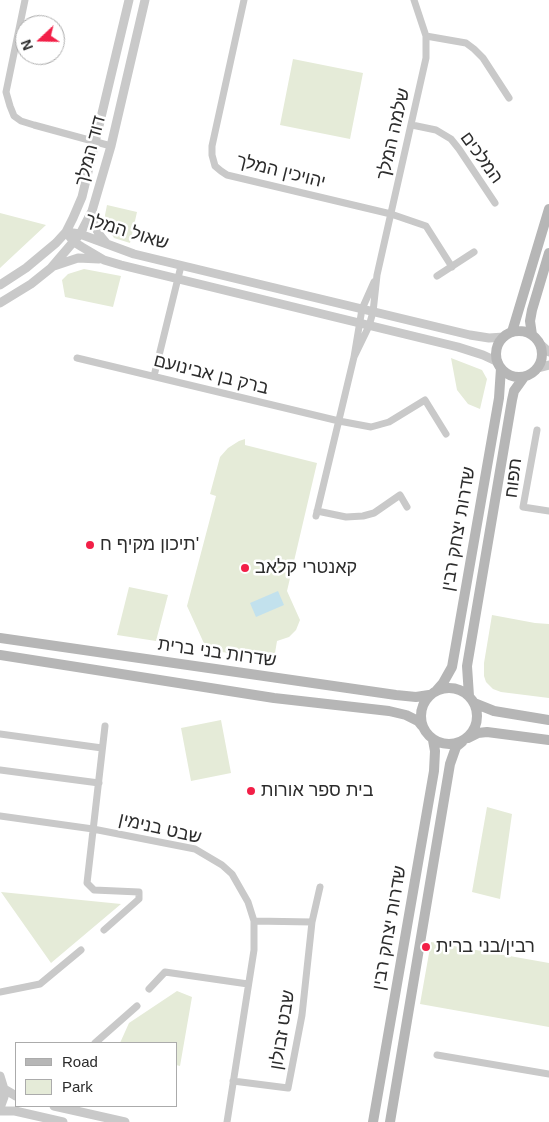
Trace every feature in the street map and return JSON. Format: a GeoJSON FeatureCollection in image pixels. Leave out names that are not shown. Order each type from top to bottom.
{"type":"FeatureCollection","features":[{"type":"Feature","properties":{"kind":"main road"},"geometry":{"type":"LineString","coordinates":[[508,334],[519,331],[532,335],[540,343],[542,356],[538,368],[524,377],[512,376],[500,365],[497,348],[508,334],[549,209]]}},
{"type":"Feature","properties":{"kind":"main road"},"geometry":{"type":"LineString","coordinates":[[532,335],[530,321],[532,310],[549,253]]}},
{"type":"Feature","properties":{"kind":"main road","name":"שדרות יצחק רבין"},"geometry":{"type":"LineString","coordinates":[[433,693],[443,683],[452,667],[499,398],[500,365]]}},
{"type":"Feature","properties":{"kind":"main road","name":"שדרות יצחק רבין"},"geometry":{"type":"LineString","coordinates":[[472,699],[467,666],[512,400],[514,391],[524,377]]}},
{"type":"Feature","properties":{"kind":"main road","name":"שדרות בני ברית"},"geometry":{"type":"LineString","coordinates":[[0,638],[396,696],[416,697],[433,693]]}},
{"type":"Feature","properties":{"kind":"main road","name":"שדרות בני ברית"},"geometry":{"type":"LineString","coordinates":[[0,655],[274,698],[389,711],[406,715],[422,726]]}},
{"type":"Feature","properties":{"kind":"main road"},"geometry":{"type":"LineString","coordinates":[[549,720],[494,711],[454,688],[445,688],[433,693],[421,710],[422,726],[426,733],[432,740],[447,745],[478,733],[487,732],[549,740]]}},
{"type":"Feature","properties":{"kind":"main road"},"geometry":{"type":"LineString","coordinates":[[464,740],[474,731],[477,722],[478,712],[472,699]]}},
{"type":"Feature","properties":{"kind":"main road","name":"שדרות יצחק רבין"},"geometry":{"type":"LineString","coordinates":[[373,1122],[434,771],[435,751],[432,740]]}},
{"type":"Feature","properties":{"kind":"main road","name":"שדרות יצחק רבין"},"geometry":{"type":"LineString","coordinates":[[390,1122],[450,764],[456,748],[464,740]]}},
{"type":"Feature","properties":{"kind":"street"},"geometry":{"type":"LineString","coordinates":[[25,0],[6,92],[14,116],[20,121],[111,146]]}},
{"type":"Feature","properties":{"kind":"street","name":"דוד המלך"},"geometry":{"type":"LineString","coordinates":[[0,285],[26,268],[56,243],[66,232],[82,197],[129,0]]}},
{"type":"Feature","properties":{"kind":"street","name":"דוד המלך"},"geometry":{"type":"LineString","coordinates":[[0,303],[31,284],[51,268],[77,238],[92,211],[111,146],[145,0]]}},
{"type":"Feature","properties":{"kind":"street","name":"יהויכין המלך"},"geometry":{"type":"LineString","coordinates":[[244,0],[212,146],[215,166],[227,175],[391,214],[426,226],[452,267]]}},
{"type":"Feature","properties":{"kind":"street","name":"שלמה המלך"},"geometry":{"type":"LineString","coordinates":[[354,357],[369,326],[373,312],[377,275],[426,58],[426,36],[414,0]]}},
{"type":"Feature","properties":{"kind":"street"},"geometry":{"type":"LineString","coordinates":[[426,36],[466,43],[474,48],[483,58],[509,98]]}},
{"type":"Feature","properties":{"kind":"street","name":"המלכים"},"geometry":{"type":"LineString","coordinates":[[412,125],[436,130],[451,139],[495,203]]}},
{"type":"Feature","properties":{"kind":"street"},"geometry":{"type":"LineString","coordinates":[[92,211],[94,225],[108,246]]}},
{"type":"Feature","properties":{"kind":"street","name":"שאול המלך"},"geometry":{"type":"LineString","coordinates":[[66,232],[77,238],[104,260],[178,280],[458,347],[483,355],[500,365]]}},
{"type":"Feature","properties":{"kind":"street","name":"שאול המלך"},"geometry":{"type":"LineString","coordinates":[[77,238],[181,266],[470,335],[489,338],[508,334]]}},
{"type":"Feature","properties":{"kind":"street"},"geometry":{"type":"LineString","coordinates":[[438,276],[474,252]]}},
{"type":"Feature","properties":{"kind":"street"},"geometry":{"type":"LineString","coordinates":[[51,268],[78,258],[104,260]]}},
{"type":"Feature","properties":{"kind":"street"},"geometry":{"type":"LineString","coordinates":[[154,376],[181,266]]}},
{"type":"Feature","properties":{"kind":"street","name":"שלמה המלך"},"geometry":{"type":"LineString","coordinates":[[377,275],[358,323],[354,357],[316,513],[363,516],[374,513],[400,496],[408,507]]}},
{"type":"Feature","properties":{"kind":"street"},"geometry":{"type":"LineString","coordinates":[[540,343],[549,352]]}},
{"type":"Feature","properties":{"kind":"street","name":"ברק בן אבינועם"},"geometry":{"type":"LineString","coordinates":[[77,358],[339,421],[372,427],[389,422],[425,400],[446,434]]}},
{"type":"Feature","properties":{"kind":"street"},"geometry":{"type":"LineString","coordinates":[[538,368],[549,365]]}},
{"type":"Feature","properties":{"kind":"street","name":"תפוח"},"geometry":{"type":"LineString","coordinates":[[537,430],[523,506],[549,511]]}},
{"type":"Feature","properties":{"kind":"street"},"geometry":{"type":"LineString","coordinates":[[104,930],[139,899],[139,892],[94,890],[87,883],[106,726]]}},
{"type":"Feature","properties":{"kind":"street"},"geometry":{"type":"LineString","coordinates":[[0,734],[102,748]]}},
{"type":"Feature","properties":{"kind":"street"},"geometry":{"type":"LineString","coordinates":[[0,770],[99,783]]}},
{"type":"Feature","properties":{"kind":"street","name":"שבט בנימין"},"geometry":{"type":"LineString","coordinates":[[0,816],[93,828],[195,849],[222,865],[232,874],[248,902],[254,921],[254,950],[227,1122]]}},
{"type":"Feature","properties":{"kind":"street","name":"שבט זבולון"},"geometry":{"type":"LineString","coordinates":[[233,1081],[288,1088],[302,1015],[312,922],[320,887]]}},
{"type":"Feature","properties":{"kind":"street"},"geometry":{"type":"LineString","coordinates":[[254,921],[312,922]]}},
{"type":"Feature","properties":{"kind":"street"},"geometry":{"type":"LineString","coordinates":[[0,992],[40,984],[81,950]]}},
{"type":"Feature","properties":{"kind":"street"},"geometry":{"type":"LineString","coordinates":[[149,989],[165,972],[248,984]]}},
{"type":"Feature","properties":{"kind":"street"},"geometry":{"type":"LineString","coordinates":[[96,1042],[137,1006]]}},
{"type":"Feature","properties":{"kind":"street"},"geometry":{"type":"LineString","coordinates":[[437,1055],[549,1074]]}},
{"type":"Feature","properties":{"kind":"street"},"geometry":{"type":"LineString","coordinates":[[0,1076],[4,1089],[0,1110],[15,1111],[63,1122]]}},
{"type":"Feature","properties":{"kind":"street"},"geometry":{"type":"LineString","coordinates":[[4,1089],[15,1095]]}},
{"type":"Feature","properties":{"kind":"street"},"geometry":{"type":"LineString","coordinates":[[71,1108],[125,1122]]}},
{"type":"Feature","properties":{"kind":"green space"},"geometry":{"type":"Polygon","coordinates":[[[293,59],[363,73],[350,139],[280,125],[293,59]]]}},
{"type":"Feature","properties":{"kind":"green space"},"geometry":{"type":"Polygon","coordinates":[[[107,205],[137,212],[130,243],[114,238],[106,225],[107,205]]]}},
{"type":"Feature","properties":{"kind":"green space"},"geometry":{"type":"Polygon","coordinates":[[[0,213],[46,225],[0,268],[0,213]]]}},
{"type":"Feature","properties":{"kind":"green space"},"geometry":{"type":"Polygon","coordinates":[[[84,269],[121,276],[113,307],[65,297],[62,280],[68,274],[84,269]]]}},
{"type":"Feature","properties":{"kind":"green space"},"geometry":{"type":"Polygon","coordinates":[[[451,358],[482,370],[487,379],[480,409],[468,404],[457,390],[451,358]]]}},
{"type":"Feature","properties":{"kind":"green space","name":"קאנטרי קלאב"},"geometry":{"type":"Polygon","coordinates":[[[245,439],[245,445],[317,463],[287,591],[300,620],[296,630],[289,637],[277,641],[274,659],[207,650],[187,606],[216,496],[210,494],[220,457],[228,448],[245,439]]]}},
{"type":"Feature","properties":{"kind":"green space"},"geometry":{"type":"Polygon","coordinates":[[[129,587],[168,595],[156,641],[117,635],[129,587]]]}},
{"type":"Feature","properties":{"kind":"green space"},"geometry":{"type":"Polygon","coordinates":[[[492,615],[549,624],[549,698],[501,692],[493,689],[486,682],[484,663],[492,615]]]}},
{"type":"Feature","properties":{"kind":"green space"},"geometry":{"type":"Polygon","coordinates":[[[221,720],[231,773],[191,781],[181,728],[221,720]]]}},
{"type":"Feature","properties":{"kind":"green space"},"geometry":{"type":"Polygon","coordinates":[[[487,807],[512,814],[500,899],[472,892],[487,807]]]}},
{"type":"Feature","properties":{"kind":"green space"},"geometry":{"type":"Polygon","coordinates":[[[1,892],[121,904],[51,963],[1,892]]]}},
{"type":"Feature","properties":{"kind":"green space"},"geometry":{"type":"Polygon","coordinates":[[[431,942],[549,963],[549,1027],[420,1004],[431,942]]]}},
{"type":"Feature","properties":{"kind":"green space"},"geometry":{"type":"Polygon","coordinates":[[[177,991],[192,997],[180,1066],[178,1066],[178,1042],[120,1042],[129,1023],[177,991]]]}},
{"type":"Feature","properties":{"kind":"water"},"geometry":{"type":"Polygon","coordinates":[[[278,591],[284,605],[256,617],[250,603],[278,591]]]}},
{"type":"Feature","properties":{"kind":"place","name":"תיכון מקיף ח'"},"geometry":{"type":"Point","coordinates":[90,545]}},
{"type":"Feature","properties":{"kind":"place","name":"קאנטרי קלאב"},"geometry":{"type":"Point","coordinates":[245,568]}},
{"type":"Feature","properties":{"kind":"place","name":"בית ספר אורות"},"geometry":{"type":"Point","coordinates":[251,791]}},
{"type":"Feature","properties":{"kind":"place","name":"רבין/בני ברית"},"geometry":{"type":"Point","coordinates":[426,947]}}]}
